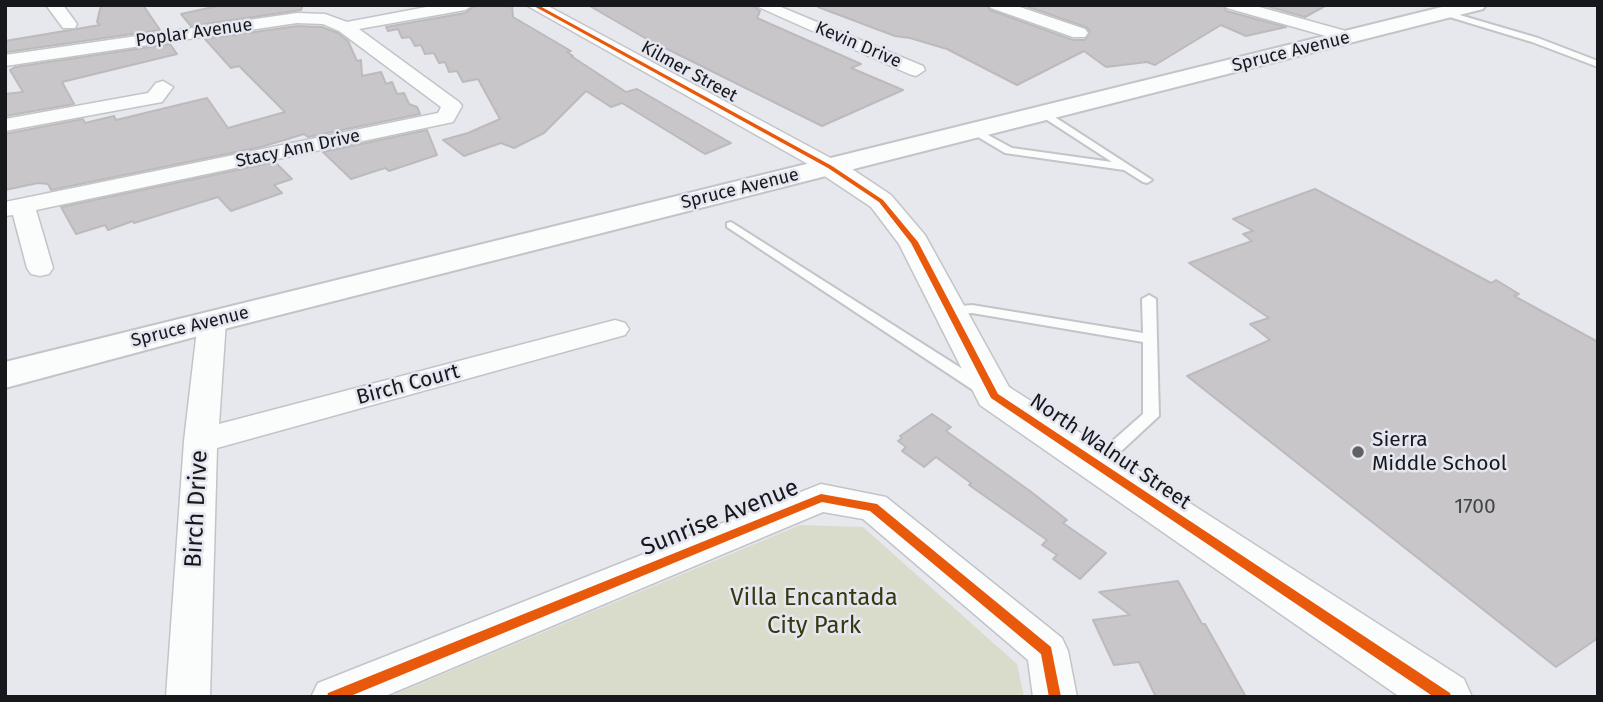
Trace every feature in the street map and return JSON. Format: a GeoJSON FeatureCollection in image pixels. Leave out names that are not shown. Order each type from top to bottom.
{"type":"FeatureCollection","features":[{"type":"Feature","properties":{"kind":"main road","name":"Spruce Avenue"},"geometry":{"type":"LineString","coordinates":[[5,375],[1476,5]]}},
{"type":"Feature","properties":{"kind":"street"},"geometry":{"type":"LineString","coordinates":[[54,5],[69,24]]}},
{"type":"Feature","properties":{"kind":"street","name":"Poplar Avenue"},"geometry":{"type":"LineString","coordinates":[[5,61],[297,18],[325,19],[345,27],[465,5]]}},
{"type":"Feature","properties":{"kind":"street","name":"Kilmer Street"},"geometry":{"type":"LineString","coordinates":[[534,5],[830,167]]}},
{"type":"Feature","properties":{"kind":"street","name":"Kevin Drive"},"geometry":{"type":"LineString","coordinates":[[762,5],[916,69]]}},
{"type":"Feature","properties":{"kind":"street"},"geometry":{"type":"LineString","coordinates":[[997,5],[1079,33]]}},
{"type":"Feature","properties":{"kind":"street"},"geometry":{"type":"LineString","coordinates":[[1233,5],[1348,37]]}},
{"type":"Feature","properties":{"kind":"street","name":"Stacy Ann Drive"},"geometry":{"type":"LineString","coordinates":[[14,208],[446,118],[452,106],[345,27]]}},
{"type":"Feature","properties":{"kind":"street"},"geometry":{"type":"LineString","coordinates":[[5,125],[155,98],[163,87]]}},
{"type":"Feature","properties":{"kind":"street","name":"North Walnut Street"},"geometry":{"type":"LineString","coordinates":[[830,167],[881,201],[914,243],[994,396],[1445,697]]}},
{"type":"Feature","properties":{"kind":"street"},"geometry":{"type":"LineString","coordinates":[[14,208],[40,268]]}},
{"type":"Feature","properties":{"kind":"street","name":"Birch Drive"},"geometry":{"type":"LineString","coordinates":[[188,697],[201,441],[212,321]]}},
{"type":"Feature","properties":{"kind":"street","name":"Birch Court"},"geometry":{"type":"LineString","coordinates":[[201,441],[615,329]]}},
{"type":"Feature","properties":{"kind":"street","name":"Sunrise Avenue"},"geometry":{"type":"LineString","coordinates":[[332,697],[821,498],[873,507],[1047,651],[1055,697]]}},
{"type":"Feature","properties":{"kind":"lane"},"geometry":{"type":"LineString","coordinates":[[1446,13],[1535,40],[1598,64]]}},
{"type":"Feature","properties":{"kind":"lane"},"geometry":{"type":"LineString","coordinates":[[1044,114],[1147,180]]}},
{"type":"Feature","properties":{"kind":"lane"},"geometry":{"type":"LineString","coordinates":[[973,131],[1009,151],[1126,167]]}},
{"type":"Feature","properties":{"kind":"lane"},"geometry":{"type":"LineString","coordinates":[[731,225],[994,396]]}},
{"type":"Feature","properties":{"kind":"lane"},"geometry":{"type":"LineString","coordinates":[[1097,464],[1151,415],[1149,299]]}},
{"type":"Feature","properties":{"kind":"lane"},"geometry":{"type":"LineString","coordinates":[[949,311],[972,309],[1150,339]]}},
{"type":"Feature","properties":{"kind":"green space","name":"Villa Encantada City Park"},"geometry":{"type":"Polygon","coordinates":[[[800,525],[863,527],[1017,664],[1024,697],[388,697],[800,525]]]}},
{"type":"Feature","properties":{"kind":"building"},"geometry":{"type":"Polygon","coordinates":[[[101,5],[143,5],[160,30],[7,52],[5,49],[5,41],[100,25],[97,22],[101,5]]]}},
{"type":"Feature","properties":{"kind":"building"},"geometry":{"type":"Polygon","coordinates":[[[222,5],[303,5],[301,10],[191,26],[181,14],[222,5]]]}},
{"type":"Feature","properties":{"kind":"building"},"geometry":{"type":"Polygon","coordinates":[[[476,5],[512,5],[513,17],[571,51],[567,52],[626,92],[637,89],[731,143],[705,154],[622,103],[611,107],[586,91],[544,133],[514,148],[501,143],[464,156],[443,140],[500,119],[478,79],[463,82],[457,71],[449,72],[445,62],[439,63],[434,53],[425,54],[421,45],[415,46],[410,37],[402,38],[398,29],[388,31],[386,27],[465,13],[476,5]]]}},
{"type":"Feature","properties":{"kind":"building"},"geometry":{"type":"Polygon","coordinates":[[[588,5],[752,5],[760,11],[757,18],[861,64],[851,68],[903,90],[822,126],[645,38],[588,5]]]}},
{"type":"Feature","properties":{"kind":"building"},"geometry":{"type":"Polygon","coordinates":[[[818,5],[987,5],[990,10],[1073,40],[1085,40],[1090,31],[1086,27],[1023,5],[1223,5],[1226,11],[1286,27],[1246,36],[1221,25],[1155,65],[1147,62],[1106,67],[1084,51],[1017,85],[947,49],[895,36],[818,5]]]}},
{"type":"Feature","properties":{"kind":"building"},"geometry":{"type":"Polygon","coordinates":[[[1263,5],[1327,5],[1305,17],[1263,5]]]}},
{"type":"Feature","properties":{"kind":"building"},"geometry":{"type":"Polygon","coordinates":[[[297,26],[322,27],[338,33],[348,41],[357,61],[361,60],[362,76],[381,72],[386,84],[392,82],[397,94],[404,93],[409,104],[417,107],[420,114],[308,137],[304,134],[261,147],[51,190],[48,184],[38,183],[5,190],[5,134],[83,119],[85,123],[114,116],[116,120],[207,98],[228,128],[285,112],[239,66],[231,68],[205,39],[297,26]]]}},
{"type":"Feature","properties":{"kind":"building"},"geometry":{"type":"Polygon","coordinates":[[[170,44],[177,54],[62,82],[74,104],[5,116],[5,94],[23,92],[10,70],[15,67],[170,44]]]}},
{"type":"Feature","properties":{"kind":"building"},"geometry":{"type":"Polygon","coordinates":[[[427,130],[437,155],[389,171],[385,168],[351,179],[323,152],[427,130]]]}},
{"type":"Feature","properties":{"kind":"building"},"geometry":{"type":"Polygon","coordinates":[[[275,162],[292,179],[274,185],[282,193],[231,211],[218,197],[108,230],[105,225],[76,234],[61,207],[275,162]]]}},
{"type":"Feature","properties":{"kind":"building"},"geometry":{"type":"Polygon","coordinates":[[[1315,189],[1491,283],[1496,280],[1519,294],[1514,296],[1598,342],[1598,638],[1556,667],[1187,376],[1270,340],[1250,324],[1269,318],[1189,263],[1252,241],[1243,234],[1253,231],[1233,219],[1315,189]]]}},
{"type":"Feature","properties":{"kind":"building"},"geometry":{"type":"Polygon","coordinates":[[[932,414],[951,427],[946,431],[1030,491],[1067,520],[1063,523],[1106,553],[1080,579],[1053,559],[1057,555],[1042,545],[1047,540],[969,485],[971,483],[936,457],[924,467],[902,451],[906,447],[898,441],[902,438],[900,436],[932,414]]]}},
{"type":"Feature","properties":{"kind":"building"},"geometry":{"type":"Polygon","coordinates":[[[1178,581],[1246,697],[1156,697],[1139,662],[1114,665],[1093,620],[1130,615],[1099,592],[1178,581]]]}},
{"type":"Feature","properties":{"kind":"cycle path"},"geometry":{"type":"LineString","coordinates":[[534,5],[830,167],[881,201],[914,242],[994,396],[1445,697]]}},
{"type":"Feature","properties":{"kind":"cycle path"},"geometry":{"type":"LineString","coordinates":[[333,697],[821,498],[873,507],[1047,651],[1055,697]]}},
{"type":"Feature","properties":{"kind":"place","name":"Sierra Middle School"},"geometry":{"type":"Point","coordinates":[1358,452]}}]}
